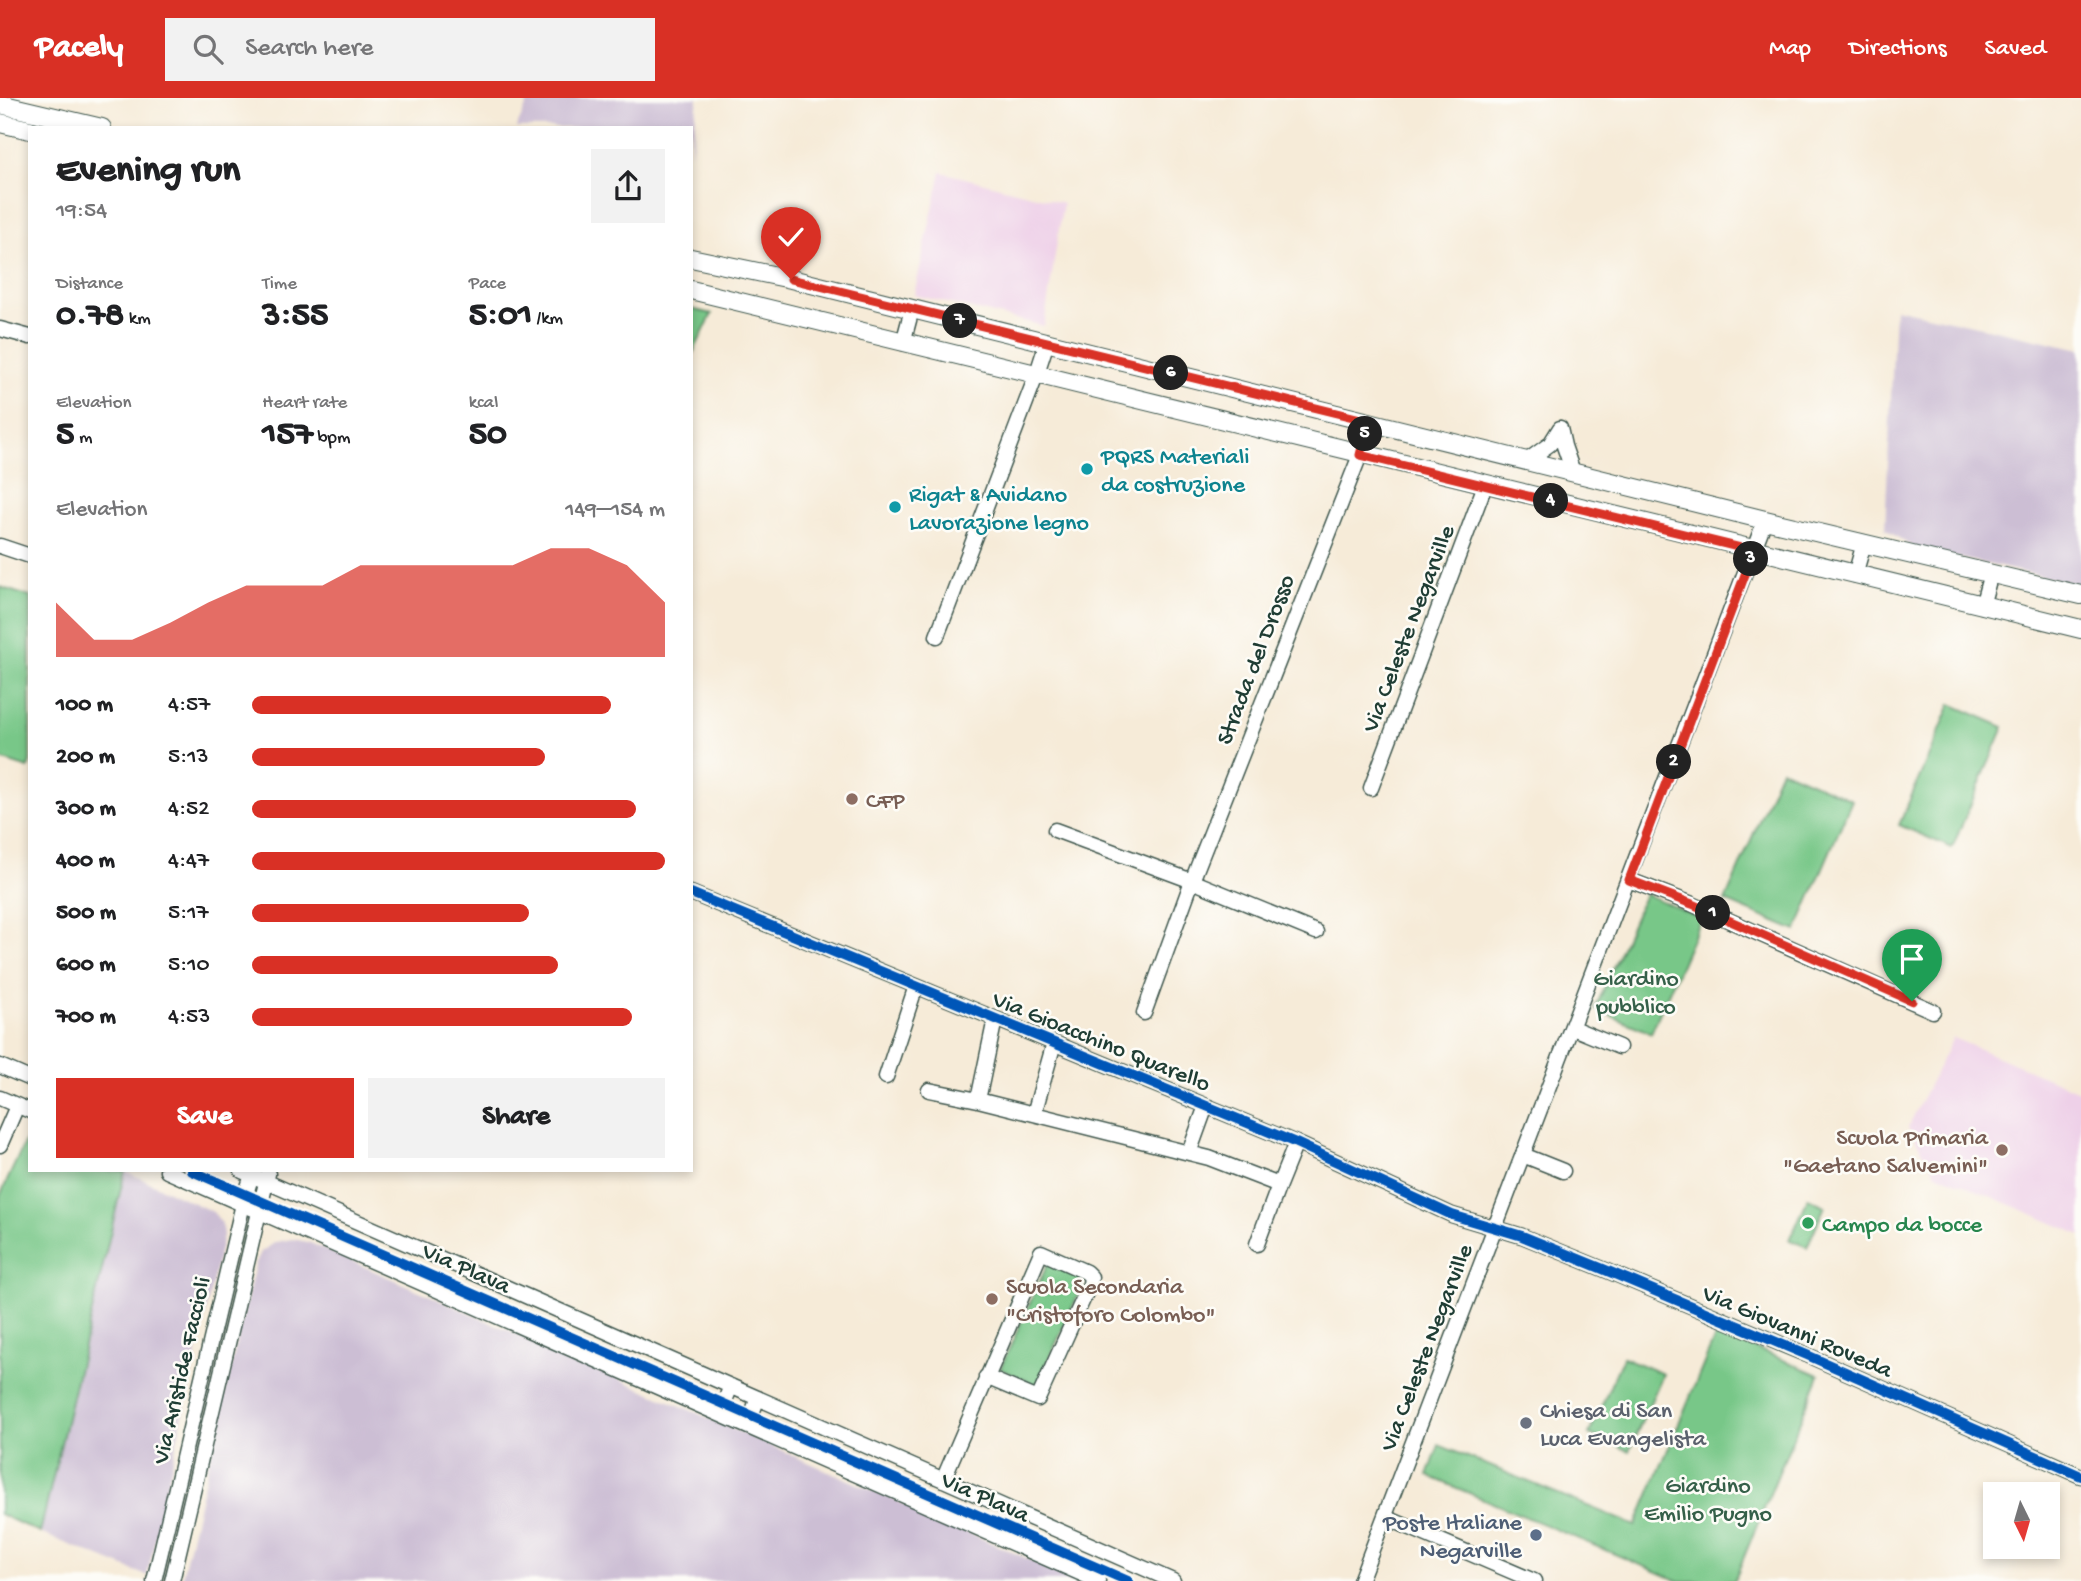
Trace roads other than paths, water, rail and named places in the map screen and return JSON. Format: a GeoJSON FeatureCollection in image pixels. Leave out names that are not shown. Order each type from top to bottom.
{"type":"FeatureCollection","features":[{"type":"Feature","properties":{"kind":"street"},"geometry":{"type":"LineString","coordinates":[[0,104],[94,126]]}},
{"type":"Feature","properties":{"kind":"street"},"geometry":{"type":"LineString","coordinates":[[0,123],[28,130]]}},
{"type":"Feature","properties":{"kind":"street"},"geometry":{"type":"LineString","coordinates":[[693,258],[791,279],[1765,520],[2081,595]]}},
{"type":"Feature","properties":{"kind":"street"},"geometry":{"type":"LineString","coordinates":[[693,290],[2081,629]]}},
{"type":"Feature","properties":{"kind":"street"},"geometry":{"type":"LineString","coordinates":[[903,343],[912,309]]}},
{"type":"Feature","properties":{"kind":"street"},"geometry":{"type":"LineString","coordinates":[[0,329],[28,336]]}},
{"type":"Feature","properties":{"kind":"street"},"geometry":{"type":"LineString","coordinates":[[937,636],[1047,342]]}},
{"type":"Feature","properties":{"kind":"street","name":"Strada del Drosso"},"geometry":{"type":"LineString","coordinates":[[1144,1013],[1192,881],[1360,455],[1369,421]]}},
{"type":"Feature","properties":{"kind":"street"},"geometry":{"type":"LineString","coordinates":[[1528,460],[1550,444],[1560,428],[1563,446],[1573,472]]}},
{"type":"Feature","properties":{"kind":"street","name":"Via Celeste Negarville"},"geometry":{"type":"LineString","coordinates":[[1371,788],[1485,485]]}},
{"type":"Feature","properties":{"kind":"street","name":"Via Celeste Negarville"},"geometry":{"type":"LineString","coordinates":[[1360,1581],[1765,520]]}},
{"type":"Feature","properties":{"kind":"street"},"geometry":{"type":"LineString","coordinates":[[1855,575],[1864,542]]}},
{"type":"Feature","properties":{"kind":"street"},"geometry":{"type":"LineString","coordinates":[[0,546],[28,555]]}},
{"type":"Feature","properties":{"kind":"street"},"geometry":{"type":"LineString","coordinates":[[1982,606],[1991,573]]}},
{"type":"Feature","properties":{"kind":"street"},"geometry":{"type":"LineString","coordinates":[[1055,830],[1192,881],[1316,932]]}},
{"type":"Feature","properties":{"kind":"street"},"geometry":{"type":"LineString","coordinates":[[1629,880],[1703,909],[1933,1011]]}},
{"type":"Feature","properties":{"kind":"street","name":"Via Gioacchino Quarello"},"geometry":{"type":"LineString","coordinates":[[693,894],[1296,1143],[1452,1215],[1495,1228]]}},
{"type":"Feature","properties":{"kind":"street"},"geometry":{"type":"LineString","coordinates":[[887,1077],[916,986]]}},
{"type":"Feature","properties":{"kind":"street"},"geometry":{"type":"LineString","coordinates":[[978,1100],[995,1019]]}},
{"type":"Feature","properties":{"kind":"street"},"geometry":{"type":"LineString","coordinates":[[1573,1028],[1619,1047]]}},
{"type":"Feature","properties":{"kind":"street"},"geometry":{"type":"LineString","coordinates":[[1034,1114],[1054,1043]]}},
{"type":"Feature","properties":{"kind":"street"},"geometry":{"type":"LineString","coordinates":[[0,1066],[28,1078]]}},
{"type":"Feature","properties":{"kind":"street"},"geometry":{"type":"LineString","coordinates":[[929,1090],[1209,1158],[1279,1185]]}},
{"type":"Feature","properties":{"kind":"street"},"geometry":{"type":"LineString","coordinates":[[0,1098],[23,1108],[0,1145]]}},
{"type":"Feature","properties":{"kind":"street"},"geometry":{"type":"LineString","coordinates":[[1189,1153],[1206,1106]]}},
{"type":"Feature","properties":{"kind":"street"},"geometry":{"type":"LineString","coordinates":[[1257,1244],[1296,1143]]}},
{"type":"Feature","properties":{"kind":"street"},"geometry":{"type":"LineString","coordinates":[[1523,1155],[1563,1171]]}},
{"type":"Feature","properties":{"kind":"street","name":"Via Plava"},"geometry":{"type":"LineString","coordinates":[[169,1172],[1098,1581]]}},
{"type":"Feature","properties":{"kind":"street","name":"Via Plava"},"geometry":{"type":"LineString","coordinates":[[249,1172],[268,1175],[731,1386],[1173,1581]]}},
{"type":"Feature","properties":{"kind":"street","name":"Via Aristide Faccioli"},"geometry":{"type":"LineString","coordinates":[[154,1581],[249,1172]]}},
{"type":"Feature","properties":{"kind":"street","name":"Via Aristide Faccioli"},"geometry":{"type":"LineString","coordinates":[[172,1581],[268,1175]]}},
{"type":"Feature","properties":{"kind":"street","name":"Via Giovanni Roveda"},"geometry":{"type":"LineString","coordinates":[[1495,1228],[1591,1264],[1807,1355],[2081,1476]]}},
{"type":"Feature","properties":{"kind":"street"},"geometry":{"type":"LineString","coordinates":[[943,1480],[986,1377],[1041,1252],[1086,1272],[1090,1277],[1090,1284],[1038,1399],[986,1377]]}},
{"type":"Feature","properties":{"kind":"street"},"geometry":{"type":"LineString","coordinates":[[720,1413],[731,1386]]}},
{"type":"Feature","properties":{"kind":"street"},"geometry":{"type":"LineString","coordinates":[[747,1426],[758,1398]]}},
{"type":"Feature","properties":{"kind":"street"},"geometry":{"type":"LineString","coordinates":[[1385,1517],[1534,1581]]}},
{"type":"Feature","properties":{"kind":"place","name":"PQRS Materiali da costruzione"},"geometry":{"type":"Point","coordinates":[1087,469]}},
{"type":"Feature","properties":{"kind":"place","name":"Rigat & Avidano Lavorazione legno"},"geometry":{"type":"Point","coordinates":[895,507]}},
{"type":"Feature","properties":{"kind":"place","name":"CFP"},"geometry":{"type":"Point","coordinates":[852,799]}},
{"type":"Feature","properties":{"kind":"place","name":"Scuola Primaria \"Gaetano Salvemini\""},"geometry":{"type":"Point","coordinates":[2002,1150]}},
{"type":"Feature","properties":{"kind":"place","name":"Campo da bocce"},"geometry":{"type":"Point","coordinates":[1808,1223]}},
{"type":"Feature","properties":{"kind":"place","name":"Scuola Secondaria \"Cristoforo Colombo\""},"geometry":{"type":"Point","coordinates":[992,1299]}},
{"type":"Feature","properties":{"kind":"place","name":"Chiesa di San Luca Evangelista"},"geometry":{"type":"Point","coordinates":[1526,1423]}},
{"type":"Feature","properties":{"kind":"place","name":"Poste Italiane Negarville"},"geometry":{"type":"Point","coordinates":[1536,1535]}},
{"type":"Feature","properties":{"kind":"park label","name":"Giardino pubblico"},"geometry":{"type":"Point","coordinates":[1636,991]}},
{"type":"Feature","properties":{"kind":"park label","name":"Giardino Emilio Pugno"},"geometry":{"type":"Point","coordinates":[1708,1498]}}]}
